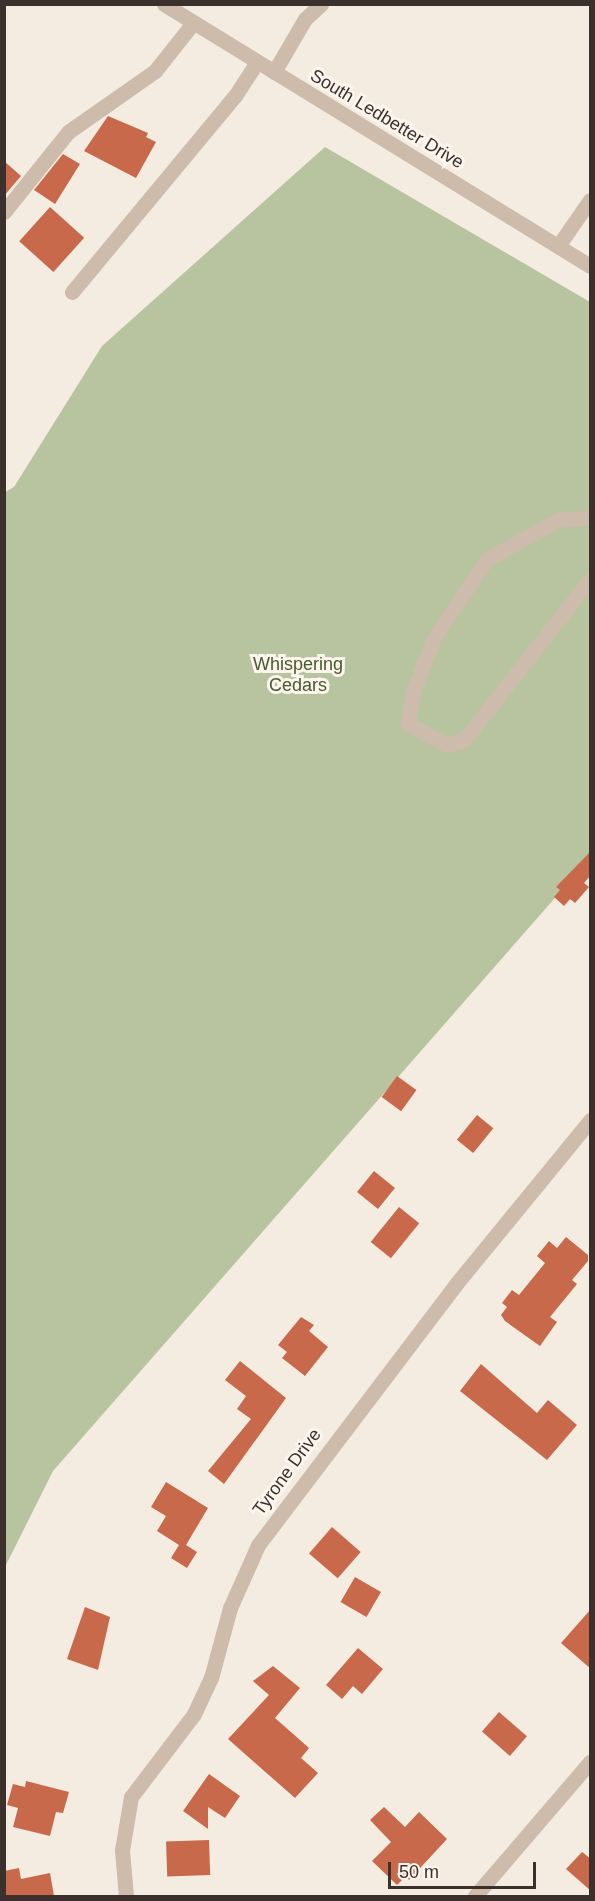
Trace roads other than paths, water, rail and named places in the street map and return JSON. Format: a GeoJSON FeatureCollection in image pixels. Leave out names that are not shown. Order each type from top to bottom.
{"type":"FeatureCollection","features":[{"type":"Feature","properties":{"kind":"street","name":"South Ledbetter Drive"},"geometry":{"type":"LineString","coordinates":[[164,4],[591,266]]}},
{"type":"Feature","properties":{"kind":"street"},"geometry":{"type":"LineString","coordinates":[[274,72],[304,19],[321,4]]}},
{"type":"Feature","properties":{"kind":"street"},"geometry":{"type":"LineString","coordinates":[[4,212],[68,132],[155,71],[193,22]]}},
{"type":"Feature","properties":{"kind":"street"},"geometry":{"type":"LineString","coordinates":[[72,292],[228,104],[257,62]]}},
{"type":"Feature","properties":{"kind":"street"},"geometry":{"type":"LineString","coordinates":[[558,246],[591,200]]}},
{"type":"Feature","properties":{"kind":"street"},"geometry":{"type":"LineString","coordinates":[[591,518],[560,519],[487,559],[434,638],[413,691],[408,724],[447,745],[465,740],[591,579]]}},
{"type":"Feature","properties":{"kind":"street","name":"Tyrone Drive"},"geometry":{"type":"LineString","coordinates":[[126,1896],[122,1850],[131,1797],[194,1714],[211,1678],[230,1608],[258,1545],[456,1284],[591,1120]]}},
{"type":"Feature","properties":{"kind":"street"},"geometry":{"type":"LineString","coordinates":[[475,1896],[591,1762]]}},
{"type":"Feature","properties":{"kind":"park label","name":"Whispering Cedars"},"geometry":{"type":"Point","coordinates":[298,675]}}]}
